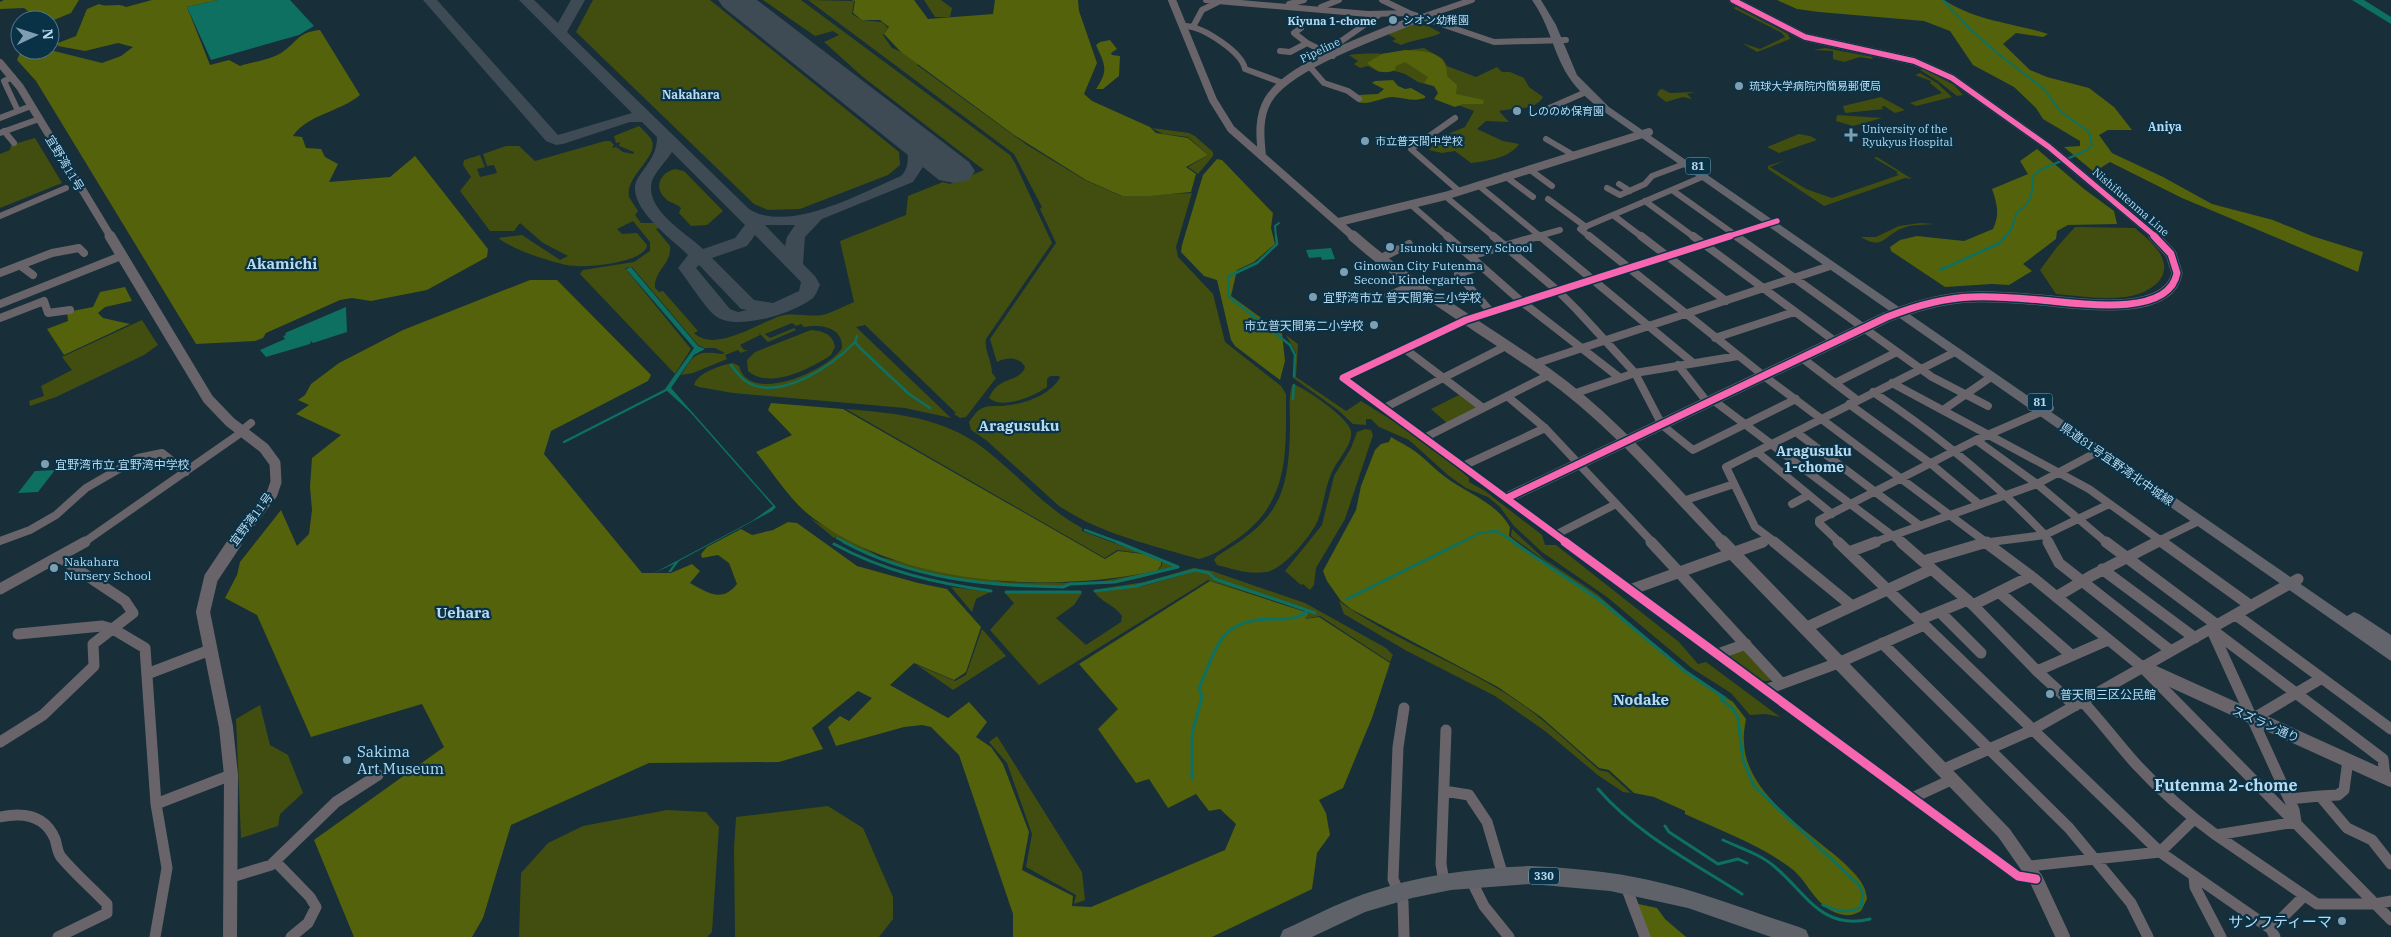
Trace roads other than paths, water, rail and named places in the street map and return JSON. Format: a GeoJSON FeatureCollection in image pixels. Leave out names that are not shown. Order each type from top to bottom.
{"type":"FeatureCollection","features":[{"type":"Feature","properties":{"kind":"highway","name":"330"},"geometry":{"type":"LineString","coordinates":[[1290,937],[1348,909],[1398,892],[1470,878],[1503,876],[1568,876],[1625,884],[1687,899],[1772,933],[1799,937]]}},
{"type":"Feature","properties":{"kind":"main road","name":"県道81号宜野湾北中城線"},"geometry":{"type":"LineString","coordinates":[[1536,0],[1549,17],[1587,83],[1684,164],[1774,223],[1830,266],[1903,311],[1955,352],[1991,377],[2046,410],[2099,451],[2199,521],[2391,643]]}},
{"type":"Feature","properties":{"kind":"main road","name":"県道81号宜野湾北中城線"},"geometry":{"type":"LineString","coordinates":[[1542,0],[1556,16],[1569,69],[1586,92],[2294,582],[2391,655]]}},
{"type":"Feature","properties":{"kind":"street"},"geometry":{"type":"LineString","coordinates":[[1172,0],[1190,25],[1224,120],[1231,129],[1379,259],[1413,285],[1549,375],[1574,394],[1625,442],[2004,833],[2032,872],[2063,937]]}},
{"type":"Feature","properties":{"kind":"street"},"geometry":{"type":"LineString","coordinates":[[1206,0],[1257,2],[1381,14],[1408,13]]}},
{"type":"Feature","properties":{"kind":"street"},"geometry":{"type":"LineString","coordinates":[[1284,6],[1304,0]]}},
{"type":"Feature","properties":{"kind":"street"},"geometry":{"type":"LineString","coordinates":[[1319,8],[1339,0]]}},
{"type":"Feature","properties":{"kind":"street"},"geometry":{"type":"LineString","coordinates":[[1382,0],[1408,13],[1494,42],[1562,40]]}},
{"type":"Feature","properties":{"kind":"street","name":"Pipeline"},"geometry":{"type":"LineString","coordinates":[[1262,156],[1259,124],[1272,93],[1283,83],[1333,56],[1421,17],[1472,0]]}},
{"type":"Feature","properties":{"kind":"street","name":"Nishifutenma Line"},"geometry":{"type":"LineString","coordinates":[[1733,0],[1805,37],[1909,60],[1938,71],[1967,88],[2049,147],[2104,193],[2160,241],[2176,266],[2175,281],[2161,295],[2136,303],[2106,305],[1961,297],[1936,301],[1903,311]]}},
{"type":"Feature","properties":{"kind":"street"},"geometry":{"type":"LineString","coordinates":[[1190,25],[1202,10],[1218,1]]}},
{"type":"Feature","properties":{"kind":"street"},"geometry":{"type":"LineString","coordinates":[[1301,28],[1294,33],[1307,43],[1333,56],[1337,44],[1381,14],[1390,4]]}},
{"type":"Feature","properties":{"kind":"street"},"geometry":{"type":"LineString","coordinates":[[1190,25],[1232,53],[1244,63],[1245,69],[1283,83]]}},
{"type":"Feature","properties":{"kind":"street"},"geometry":{"type":"LineString","coordinates":[[1280,51],[1290,52],[1307,43]]}},
{"type":"Feature","properties":{"kind":"street","name":"宜野湾11号"},"geometry":{"type":"LineString","coordinates":[[2,67],[20,87],[208,399],[218,412],[258,443],[272,457],[277,470],[276,482],[268,500],[223,556],[207,586],[203,612],[226,727],[231,775],[232,877],[230,937]]}},
{"type":"Feature","properties":{"kind":"street"},"geometry":{"type":"LineString","coordinates":[[1310,67],[1324,83],[1348,91],[1359,99]]}},
{"type":"Feature","properties":{"kind":"street"},"geometry":{"type":"LineString","coordinates":[[13,77],[4,80],[18,111]]}},
{"type":"Feature","properties":{"kind":"street"},"geometry":{"type":"LineString","coordinates":[[8,91],[20,87]]}},
{"type":"Feature","properties":{"kind":"street"},"geometry":{"type":"LineString","coordinates":[[1547,109],[1586,92]]}},
{"type":"Feature","properties":{"kind":"street"},"geometry":{"type":"LineString","coordinates":[[0,118],[31,106]]}},
{"type":"Feature","properties":{"kind":"street"},"geometry":{"type":"LineString","coordinates":[[1455,118],[1411,149],[1459,191]]}},
{"type":"Feature","properties":{"kind":"street"},"geometry":{"type":"LineString","coordinates":[[14,143],[2,132],[39,119]]}},
{"type":"Feature","properties":{"kind":"street"},"geometry":{"type":"LineString","coordinates":[[1339,222],[1445,196],[1645,133]]}},
{"type":"Feature","properties":{"kind":"street"},"geometry":{"type":"LineString","coordinates":[[1546,139],[1575,156]]}},
{"type":"Feature","properties":{"kind":"street"},"geometry":{"type":"LineString","coordinates":[[1607,188],[1620,195],[1646,184],[1652,176],[1684,164]]}},
{"type":"Feature","properties":{"kind":"street"},"geometry":{"type":"LineString","coordinates":[[1529,169],[1552,186]]}},
{"type":"Feature","properties":{"kind":"street"},"geometry":{"type":"LineString","coordinates":[[1505,176],[1533,197]]}},
{"type":"Feature","properties":{"kind":"street"},"geometry":{"type":"LineString","coordinates":[[1702,177],[1580,229],[1738,356],[2031,576],[2142,666],[2391,920]]}},
{"type":"Feature","properties":{"kind":"street"},"geometry":{"type":"LineString","coordinates":[[1619,184],[1630,191]]}},
{"type":"Feature","properties":{"kind":"street"},"geometry":{"type":"LineString","coordinates":[[1478,185],[1692,362]]}},
{"type":"Feature","properties":{"kind":"street"},"geometry":{"type":"LineString","coordinates":[[0,216],[66,188]]}},
{"type":"Feature","properties":{"kind":"street"},"geometry":{"type":"LineString","coordinates":[[1672,190],[1932,377],[1988,406]]}},
{"type":"Feature","properties":{"kind":"street"},"geometry":{"type":"LineString","coordinates":[[1445,196],[1558,291],[1606,340],[1635,373],[1662,425],[1693,450],[1796,400]]}},
{"type":"Feature","properties":{"kind":"street"},"geometry":{"type":"LineString","coordinates":[[1548,200],[1586,226]]}},
{"type":"Feature","properties":{"kind":"street"},"geometry":{"type":"LineString","coordinates":[[1645,202],[1836,342]]}},
{"type":"Feature","properties":{"kind":"street"},"geometry":{"type":"LineString","coordinates":[[1410,204],[1522,302],[1620,378]]}},
{"type":"Feature","properties":{"kind":"street"},"geometry":{"type":"LineString","coordinates":[[1613,215],[1726,301]]}},
{"type":"Feature","properties":{"kind":"street"},"geometry":{"type":"LineString","coordinates":[[1774,223],[1466,320],[1343,378],[2018,876],[2098,860],[2160,852],[2194,819]]}},
{"type":"Feature","properties":{"kind":"street"},"geometry":{"type":"LineString","coordinates":[[1470,256],[1560,230]]}},
{"type":"Feature","properties":{"kind":"street"},"geometry":{"type":"LineString","coordinates":[[1379,259],[1409,244]]}},
{"type":"Feature","properties":{"kind":"street"},"geometry":{"type":"LineString","coordinates":[[0,273],[49,255],[61,248],[79,248],[84,253]]}},
{"type":"Feature","properties":{"kind":"street"},"geometry":{"type":"LineString","coordinates":[[0,304],[121,256]]}},
{"type":"Feature","properties":{"kind":"street"},"geometry":{"type":"LineString","coordinates":[[21,266],[33,275]]}},
{"type":"Feature","properties":{"kind":"street"},"geometry":{"type":"LineString","coordinates":[[1482,266],[1458,274],[1491,312]]}},
{"type":"Feature","properties":{"kind":"street"},"geometry":{"type":"LineString","coordinates":[[1534,364],[1830,266]]}},
{"type":"Feature","properties":{"kind":"street"},"geometry":{"type":"LineString","coordinates":[[1388,296],[1413,285]]}},
{"type":"Feature","properties":{"kind":"street"},"geometry":{"type":"LineString","coordinates":[[0,318],[44,301],[48,313],[70,310]]}},
{"type":"Feature","properties":{"kind":"street"},"geometry":{"type":"LineString","coordinates":[[1507,498],[1903,311]]}},
{"type":"Feature","properties":{"kind":"street"},"geometry":{"type":"LineString","coordinates":[[1715,338],[1794,312]]}},
{"type":"Feature","properties":{"kind":"street"},"geometry":{"type":"LineString","coordinates":[[1384,408],[1506,346]]}},
{"type":"Feature","properties":{"kind":"street"},"geometry":{"type":"LineString","coordinates":[[1406,348],[1483,408]]}},
{"type":"Feature","properties":{"kind":"street"},"geometry":{"type":"LineString","coordinates":[[1835,383],[1897,352]]}},
{"type":"Feature","properties":{"kind":"street"},"geometry":{"type":"LineString","coordinates":[[1852,606],[1756,527],[1726,467],[1955,352]]}},
{"type":"Feature","properties":{"kind":"street"},"geometry":{"type":"LineString","coordinates":[[1574,394],[1635,373],[1692,362],[1738,356]]}},
{"type":"Feature","properties":{"kind":"street"},"geometry":{"type":"LineString","coordinates":[[1802,358],[1835,383],[1853,402],[1979,504]]}},
{"type":"Feature","properties":{"kind":"street"},"geometry":{"type":"LineString","coordinates":[[1678,365],[1710,402],[1744,424],[1892,534],[1970,602],[2037,671],[2106,726],[2135,763],[2194,819],[2317,904],[2375,904],[2391,901]]}},
{"type":"Feature","properties":{"kind":"street"},"geometry":{"type":"LineString","coordinates":[[1424,438],[1549,375]]}},
{"type":"Feature","properties":{"kind":"street"},"geometry":{"type":"LineString","coordinates":[[1943,410],[1991,377]]}},
{"type":"Feature","properties":{"kind":"street"},"geometry":{"type":"LineString","coordinates":[[1892,383],[2089,489],[2158,541],[2251,606]]}},
{"type":"Feature","properties":{"kind":"street"},"geometry":{"type":"LineString","coordinates":[[1873,392],[1923,425],[2006,495],[2044,535],[2060,563],[2171,651]]}},
{"type":"Feature","properties":{"kind":"street"},"geometry":{"type":"LineString","coordinates":[[1507,396],[1545,428],[1580,464],[1781,683]]}},
{"type":"Feature","properties":{"kind":"street"},"geometry":{"type":"LineString","coordinates":[[2046,410],[1976,440],[1901,477],[1819,520],[1819,523],[2160,852],[2273,933],[2304,896]]}},
{"type":"Feature","properties":{"kind":"street"},"geometry":{"type":"LineString","coordinates":[[0,589],[94,537],[242,432],[251,423]]}},
{"type":"Feature","properties":{"kind":"street"},"geometry":{"type":"LineString","coordinates":[[1463,466],[1545,428]]}},
{"type":"Feature","properties":{"kind":"street"},"geometry":{"type":"LineString","coordinates":[[1796,432],[1919,525]]}},
{"type":"Feature","properties":{"kind":"street"},"geometry":{"type":"LineString","coordinates":[[1976,440],[2037,484],[2124,557],[2296,694],[2383,759],[2388,778]]}},
{"type":"Feature","properties":{"kind":"street"},"geometry":{"type":"LineString","coordinates":[[1849,552],[1892,534],[2037,484],[2059,474],[2099,451]]}},
{"type":"Feature","properties":{"kind":"street"},"geometry":{"type":"LineString","coordinates":[[1758,452],[1832,514]]}},
{"type":"Feature","properties":{"kind":"street"},"geometry":{"type":"LineString","coordinates":[[0,541],[30,530],[56,515],[86,488],[138,458],[162,453],[186,472]]}},
{"type":"Feature","properties":{"kind":"street"},"geometry":{"type":"LineString","coordinates":[[1683,501],[1734,484]]}},
{"type":"Feature","properties":{"kind":"street"},"geometry":{"type":"LineString","coordinates":[[1792,504],[1809,495]]}},
{"type":"Feature","properties":{"kind":"street"},"geometry":{"type":"LineString","coordinates":[[1555,535],[1616,504]]}},
{"type":"Feature","properties":{"kind":"street"},"geometry":{"type":"LineString","coordinates":[[1923,561],[1985,542],[2044,535],[2108,504]]}},
{"type":"Feature","properties":{"kind":"street"},"geometry":{"type":"LineString","coordinates":[[2056,596],[2124,557],[2199,521]]}},
{"type":"Feature","properties":{"kind":"street"},"geometry":{"type":"LineString","coordinates":[[1630,590],[1771,539]]}},
{"type":"Feature","properties":{"kind":"street"},"geometry":{"type":"LineString","coordinates":[[0,742],[43,715],[94,666],[93,644],[133,614],[125,601],[59,557]]}},
{"type":"Feature","properties":{"kind":"street"},"geometry":{"type":"LineString","coordinates":[[1805,628],[1886,588],[1932,569]]}},
{"type":"Feature","properties":{"kind":"street"},"geometry":{"type":"LineString","coordinates":[[2102,569],[2195,638]]}},
{"type":"Feature","properties":{"kind":"street"},"geometry":{"type":"LineString","coordinates":[[1765,690],[1838,663],[1882,643],[1940,612],[1999,592],[2031,576]]}},
{"type":"Feature","properties":{"kind":"street"},"geometry":{"type":"LineString","coordinates":[[1944,769],[2032,730],[2142,666],[2294,582]]}},
{"type":"Feature","properties":{"kind":"street"},"geometry":{"type":"LineString","coordinates":[[1999,592],[2071,655]]}},
{"type":"Feature","properties":{"kind":"street"},"geometry":{"type":"LineString","coordinates":[[1940,612],[1980,653]]}},
{"type":"Feature","properties":{"kind":"street"},"geometry":{"type":"LineString","coordinates":[[2236,615],[2391,729]]}},
{"type":"Feature","properties":{"kind":"street"},"geometry":{"type":"LineString","coordinates":[[18,634],[102,626],[113,629],[145,648],[156,804],[166,868],[155,937]]}},
{"type":"Feature","properties":{"kind":"street"},"geometry":{"type":"LineString","coordinates":[[2214,627],[2289,798],[2296,822]]}},
{"type":"Feature","properties":{"kind":"street"},"geometry":{"type":"LineString","coordinates":[[2037,671],[2108,640]]}},
{"type":"Feature","properties":{"kind":"street"},"geometry":{"type":"LineString","coordinates":[[1882,643],[2069,828],[2098,860],[2131,903],[2148,937]]}},
{"type":"Feature","properties":{"kind":"street"},"geometry":{"type":"LineString","coordinates":[[1718,654],[1746,644]]}},
{"type":"Feature","properties":{"kind":"street"},"geometry":{"type":"LineString","coordinates":[[147,674],[210,650]]}},
{"type":"Feature","properties":{"kind":"street","name":"スズラン通り"},"geometry":{"type":"LineString","coordinates":[[2142,666],[2388,778]]}},
{"type":"Feature","properties":{"kind":"street"},"geometry":{"type":"LineString","coordinates":[[2254,718],[2322,678]]}},
{"type":"Feature","properties":{"kind":"street"},"geometry":{"type":"LineString","coordinates":[[1404,708],[1398,747],[1394,880],[1403,902],[1404,937]]}},
{"type":"Feature","properties":{"kind":"street"},"geometry":{"type":"LineString","coordinates":[[1444,882],[1441,864],[1446,730]]}},
{"type":"Feature","properties":{"kind":"street"},"geometry":{"type":"LineString","coordinates":[[2289,798],[2338,795],[2344,790],[2348,760]]}},
{"type":"Feature","properties":{"kind":"street"},"geometry":{"type":"LineString","coordinates":[[156,804],[231,775]]}},
{"type":"Feature","properties":{"kind":"street"},"geometry":{"type":"LineString","coordinates":[[232,877],[271,865],[336,802],[378,775]]}},
{"type":"Feature","properties":{"kind":"street"},"geometry":{"type":"LineString","coordinates":[[1912,798],[1953,779]]}},
{"type":"Feature","properties":{"kind":"street"},"geometry":{"type":"LineString","coordinates":[[1444,792],[1469,795],[1487,822],[1503,876]]}},
{"type":"Feature","properties":{"kind":"street"},"geometry":{"type":"LineString","coordinates":[[2320,796],[2347,828],[2372,840],[2391,864]]}},
{"type":"Feature","properties":{"kind":"street"},"geometry":{"type":"LineString","coordinates":[[0,817],[8,815],[34,817],[45,822],[55,839],[60,855],[107,904],[107,913],[58,937]]}},
{"type":"Feature","properties":{"kind":"street"},"geometry":{"type":"LineString","coordinates":[[2216,835],[2296,822]]}},
{"type":"Feature","properties":{"kind":"street"},"geometry":{"type":"LineString","coordinates":[[275,861],[310,896],[316,907],[308,923],[291,937]]}},
{"type":"Feature","properties":{"kind":"street"},"geometry":{"type":"LineString","coordinates":[[1470,878],[1484,906],[1509,937]]}},
{"type":"Feature","properties":{"kind":"street"},"geometry":{"type":"LineString","coordinates":[[2194,878],[2195,887],[2221,937]]}},
{"type":"Feature","properties":{"kind":"street"},"geometry":{"type":"LineString","coordinates":[[1625,884],[1645,937]]}},
{"type":"Feature","properties":{"kind":"waterway"},"geometry":{"type":"LineString","coordinates":[[1943,0],[1970,29],[1997,53],[2044,89],[2060,111],[2089,132],[2092,145],[2087,150],[2067,159]]}},
{"type":"Feature","properties":{"kind":"waterway"},"geometry":{"type":"LineString","coordinates":[[2357,0],[2391,21]]}},
{"type":"Feature","properties":{"kind":"waterway"},"geometry":{"type":"LineString","coordinates":[[2005,237],[2011,230],[2017,212],[2026,205],[2031,197],[2033,176],[2040,170],[2061,161]]}},
{"type":"Feature","properties":{"kind":"waterway"},"geometry":{"type":"LineString","coordinates":[[1276,237],[1275,226],[1279,223]]}},
{"type":"Feature","properties":{"kind":"waterway"},"geometry":{"type":"LineString","coordinates":[[1276,236],[1277,244],[1257,263],[1229,276],[1228,296],[1290,345],[1295,355],[1294,376]]}},
{"type":"Feature","properties":{"kind":"waterway"},"geometry":{"type":"LineString","coordinates":[[1940,270],[2000,243],[2006,236]]}},
{"type":"Feature","properties":{"kind":"waterway"},"geometry":{"type":"LineString","coordinates":[[855,342],[857,336]]}},
{"type":"Feature","properties":{"kind":"waterway"},"geometry":{"type":"LineString","coordinates":[[731,365],[747,382],[760,387],[775,387],[790,384],[820,370],[855,342]]}},
{"type":"Feature","properties":{"kind":"waterway"},"geometry":{"type":"LineString","coordinates":[[855,342],[909,394],[930,408]]}},
{"type":"Feature","properties":{"kind":"waterway"},"geometry":{"type":"LineString","coordinates":[[1293,399],[1294,385]]}},
{"type":"Feature","properties":{"kind":"waterway"},"geometry":{"type":"LineString","coordinates":[[564,442],[666,390]]}},
{"type":"Feature","properties":{"kind":"waterway"},"geometry":{"type":"LineString","coordinates":[[1085,530],[1120,543]]}},
{"type":"Feature","properties":{"kind":"waterway"},"geometry":{"type":"LineString","coordinates":[[1462,542],[1480,533],[1497,531],[1515,543]]}},
{"type":"Feature","properties":{"kind":"waterway"},"geometry":{"type":"LineString","coordinates":[[837,538],[846,543]]}},
{"type":"Feature","properties":{"kind":"waterway"},"geometry":{"type":"LineString","coordinates":[[846,543],[870,555],[923,572],[950,578],[1006,585],[1063,587],[1070,584],[1115,582],[1178,567],[1117,542]]}},
{"type":"Feature","properties":{"kind":"waterway"},"geometry":{"type":"LineString","coordinates":[[1347,599],[1462,542]]}},
{"type":"Feature","properties":{"kind":"waterway"},"geometry":{"type":"LineString","coordinates":[[1513,542],[1601,601],[1685,671],[1725,698]]}},
{"type":"Feature","properties":{"kind":"waterway"},"geometry":{"type":"LineString","coordinates":[[834,544],[871,562],[910,575],[991,591]]}},
{"type":"Feature","properties":{"kind":"waterway"},"geometry":{"type":"LineString","coordinates":[[1095,591],[1136,586],[1195,570],[1209,573],[1215,579],[1315,613]]}},
{"type":"Feature","properties":{"kind":"waterway"},"geometry":{"type":"LineString","coordinates":[[1006,592],[1080,592]]}},
{"type":"Feature","properties":{"kind":"waterway"},"geometry":{"type":"LineString","coordinates":[[1192,779],[1192,734],[1202,697],[1199,688],[1216,648],[1231,630],[1241,624],[1254,620],[1291,618],[1308,611]]}},
{"type":"Feature","properties":{"kind":"waterway"},"geometry":{"type":"LineString","coordinates":[[1721,699],[1733,709],[1738,718],[1743,760],[1754,786],[1859,885],[1863,894],[1861,907],[1856,909],[1842,911],[1823,905]]}},
{"type":"Feature","properties":{"kind":"waterway"},"geometry":{"type":"LineString","coordinates":[[1598,789],[1613,805],[1648,834],[1742,894]]}},
{"type":"Feature","properties":{"kind":"waterway"},"geometry":{"type":"LineString","coordinates":[[1665,826],[1669,832],[1718,864],[1738,859],[1747,863]]}},
{"type":"Feature","properties":{"kind":"waterway"},"geometry":{"type":"LineString","coordinates":[[1723,840],[1769,862],[1806,898],[1827,915],[1839,920],[1870,919]]}},
{"type":"Feature","properties":{"kind":"place","name":"シオン幼稚園"},"geometry":{"type":"Point","coordinates":[1393,20]}},
{"type":"Feature","properties":{"kind":"place","name":"琉球大学病院内簡易郵便局"},"geometry":{"type":"Point","coordinates":[1739,86]}},
{"type":"Feature","properties":{"kind":"place","name":"しののめ保育園"},"geometry":{"type":"Point","coordinates":[1517,111]}},
{"type":"Feature","properties":{"kind":"place","name":"University of the Ryukyus Hospital"},"geometry":{"type":"Point","coordinates":[1851,135]}},
{"type":"Feature","properties":{"kind":"place","name":"市立普天間中学校"},"geometry":{"type":"Point","coordinates":[1365,141]}},
{"type":"Feature","properties":{"kind":"place","name":"Isunoki Nursery School"},"geometry":{"type":"Point","coordinates":[1390,247]}},
{"type":"Feature","properties":{"kind":"place","name":"Ginowan City Futenma Second Kindergarten"},"geometry":{"type":"Point","coordinates":[1344,272]}},
{"type":"Feature","properties":{"kind":"place","name":"宜野湾市立 普天間第二小学校"},"geometry":{"type":"Point","coordinates":[1313,297]}},
{"type":"Feature","properties":{"kind":"place","name":"市立普天間第二小学校"},"geometry":{"type":"Point","coordinates":[1374,325]}},
{"type":"Feature","properties":{"kind":"place","name":"宜野湾市立 宜野湾中学校"},"geometry":{"type":"Point","coordinates":[45,464]}},
{"type":"Feature","properties":{"kind":"place","name":"Nakahara Nursery School"},"geometry":{"type":"Point","coordinates":[54,568]}},
{"type":"Feature","properties":{"kind":"place","name":"普天間三区公民館"},"geometry":{"type":"Point","coordinates":[2050,694]}},
{"type":"Feature","properties":{"kind":"place","name":"Sakima Art Museum"},"geometry":{"type":"Point","coordinates":[347,760]}},
{"type":"Feature","properties":{"kind":"place","name":"サンフティーマ"},"geometry":{"type":"Point","coordinates":[2342,921]}},
{"type":"Feature","properties":{"kind":"district","name":"Kiyuna 1-chome"},"geometry":{"type":"Point","coordinates":[1332,21]}},
{"type":"Feature","properties":{"kind":"district","name":"Nakahara"},"geometry":{"type":"Point","coordinates":[691,94]}},
{"type":"Feature","properties":{"kind":"district","name":"Aniya"},"geometry":{"type":"Point","coordinates":[2165,126]}},
{"type":"Feature","properties":{"kind":"district","name":"Akamichi"},"geometry":{"type":"Point","coordinates":[282,263]}},
{"type":"Feature","properties":{"kind":"district","name":"Aragusuku"},"geometry":{"type":"Point","coordinates":[1019,425]}},
{"type":"Feature","properties":{"kind":"district","name":"Aragusuku 1-chome"},"geometry":{"type":"Point","coordinates":[1814,460]}},
{"type":"Feature","properties":{"kind":"district","name":"Uehara"},"geometry":{"type":"Point","coordinates":[463,612]}},
{"type":"Feature","properties":{"kind":"district","name":"Nodake"},"geometry":{"type":"Point","coordinates":[1641,699]}},
{"type":"Feature","properties":{"kind":"district","name":"Futenma 2-chome"},"geometry":{"type":"Point","coordinates":[2226,785]}}]}
